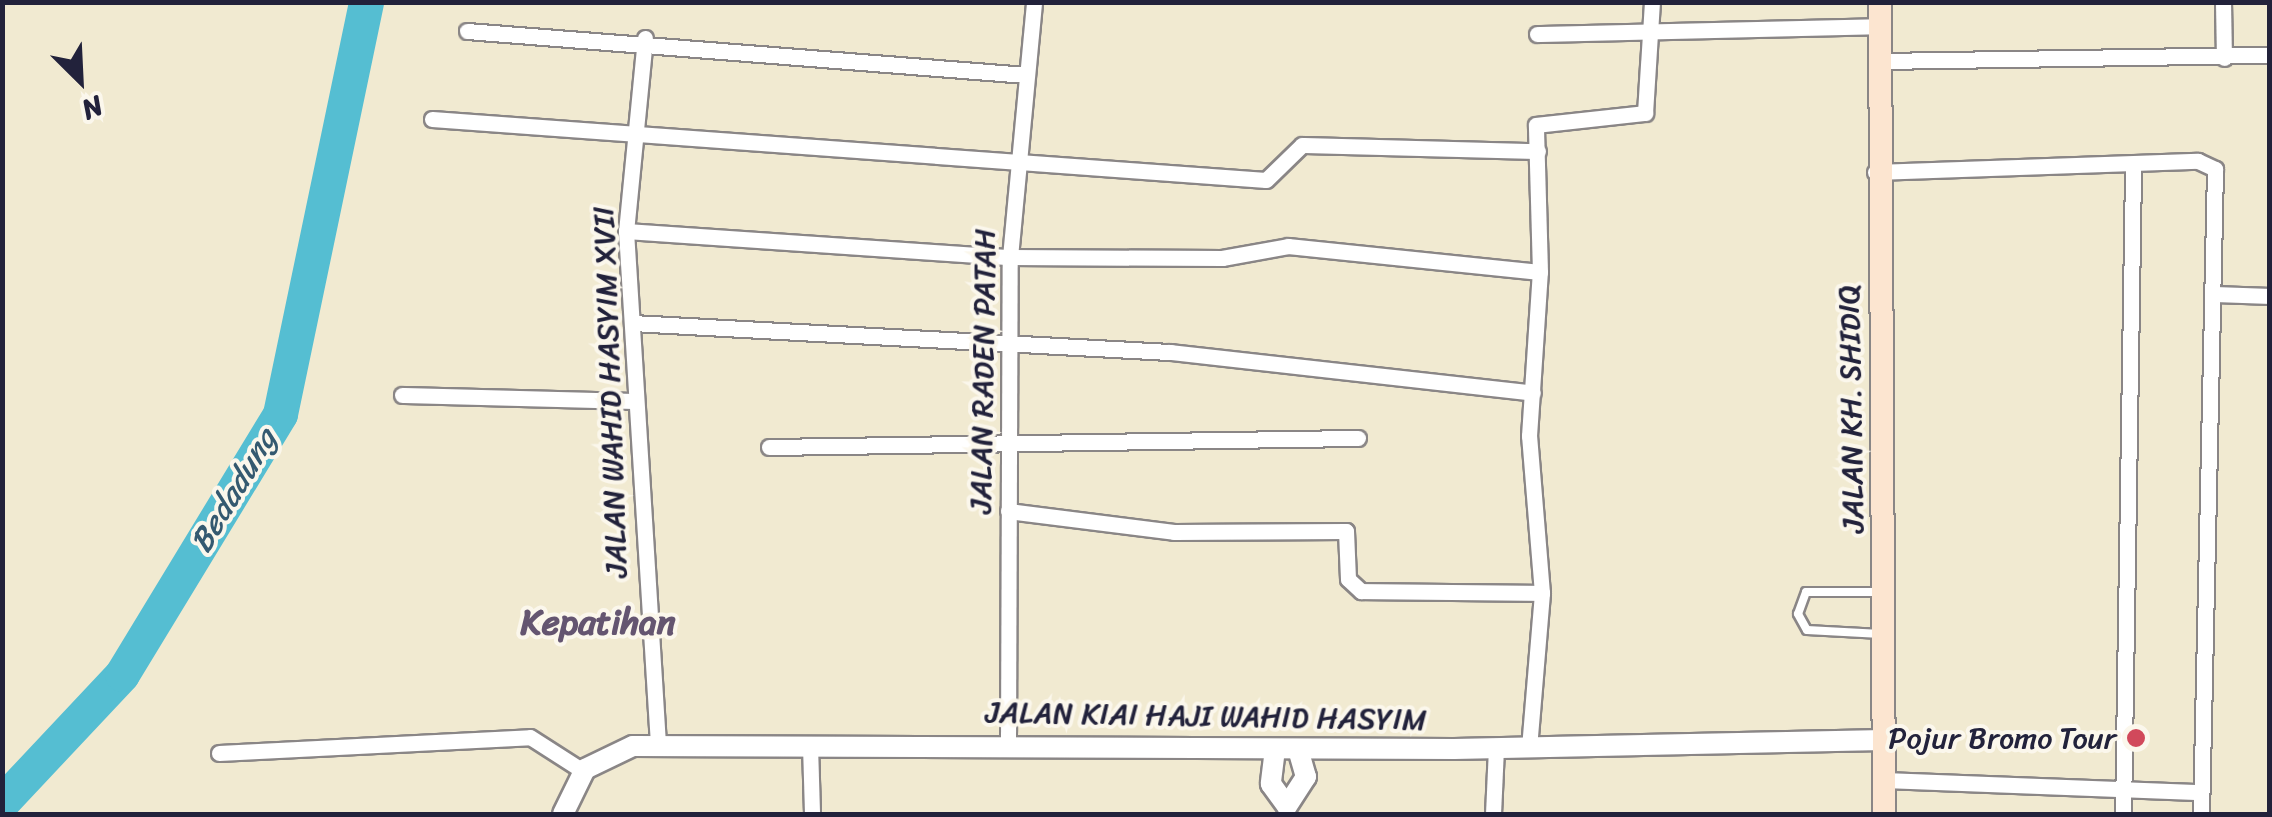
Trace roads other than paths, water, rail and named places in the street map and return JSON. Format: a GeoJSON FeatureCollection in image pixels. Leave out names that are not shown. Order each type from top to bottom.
{"type":"FeatureCollection","features":[{"type":"Feature","properties":{"kind":"main road","name":"JALAN KH. SHIDIQ"},"geometry":{"type":"LineString","coordinates":[[1880,14],[1875,172],[1885,592],[1884,814]]}},
{"type":"Feature","properties":{"kind":"street","name":"JALAN RADEN PATAH"},"geometry":{"type":"LineString","coordinates":[[1008,742],[1010,257],[1034,2]]}},
{"type":"Feature","properties":{"kind":"street"},"geometry":{"type":"LineString","coordinates":[[1528,748],[1542,593],[1534,393],[1540,272],[1536,124],[1547,117],[1646,112],[1652,2]]}},
{"type":"Feature","properties":{"kind":"street"},"geometry":{"type":"LineString","coordinates":[[2223,2],[2224,58]]}},
{"type":"Feature","properties":{"kind":"street"},"geometry":{"type":"LineString","coordinates":[[1538,34],[1649,34],[1880,14]]}},
{"type":"Feature","properties":{"kind":"street"},"geometry":{"type":"LineString","coordinates":[[467,31],[646,38],[1026,75]]}},
{"type":"Feature","properties":{"kind":"street","name":"JALAN WAHID HASYIM XVII"},"geometry":{"type":"LineString","coordinates":[[646,38],[626,231],[658,744]]}},
{"type":"Feature","properties":{"kind":"street"},"geometry":{"type":"LineString","coordinates":[[1880,61],[2270,55]]}},
{"type":"Feature","properties":{"kind":"street"},"geometry":{"type":"LineString","coordinates":[[432,118],[1266,180],[1302,145],[1538,151]]}},
{"type":"Feature","properties":{"kind":"street"},"geometry":{"type":"LineString","coordinates":[[1875,172],[2198,161],[2215,169],[2201,814]]}},
{"type":"Feature","properties":{"kind":"street"},"geometry":{"type":"LineString","coordinates":[[2123,814],[2133,166]]}},
{"type":"Feature","properties":{"kind":"street"},"geometry":{"type":"LineString","coordinates":[[626,231],[1010,257],[1222,258],[1288,246],[1540,272]]}},
{"type":"Feature","properties":{"kind":"street"},"geometry":{"type":"LineString","coordinates":[[2215,294],[2270,296]]}},
{"type":"Feature","properties":{"kind":"street"},"geometry":{"type":"LineString","coordinates":[[632,323],[1008,341],[1534,393]]}},
{"type":"Feature","properties":{"kind":"street"},"geometry":{"type":"LineString","coordinates":[[402,396],[636,401]]}},
{"type":"Feature","properties":{"kind":"street"},"geometry":{"type":"LineString","coordinates":[[769,447],[1008,438],[1358,438]]}},
{"type":"Feature","properties":{"kind":"street"},"geometry":{"type":"LineString","coordinates":[[1008,512],[1174,532],[1346,531],[1348,579],[1361,591],[1542,593]]}},
{"type":"Feature","properties":{"kind":"street"},"geometry":{"type":"LineString","coordinates":[[219,753],[530,737],[583,771],[563,814]]}},
{"type":"Feature","properties":{"kind":"street","name":"JALAN KIAI HAJI WAHID HASYIM"},"geometry":{"type":"LineString","coordinates":[[583,771],[610,751],[658,744],[1008,742],[1275,749],[1496,749],[1884,740]]}},
{"type":"Feature","properties":{"kind":"street"},"geometry":{"type":"LineString","coordinates":[[810,745],[812,814]]}},
{"type":"Feature","properties":{"kind":"street"},"geometry":{"type":"LineString","coordinates":[[1275,749],[1271,784],[1287,810],[1306,777],[1298,749]]}},
{"type":"Feature","properties":{"kind":"street"},"geometry":{"type":"LineString","coordinates":[[1493,814],[1496,749]]}},
{"type":"Feature","properties":{"kind":"street"},"geometry":{"type":"LineString","coordinates":[[1885,780],[2201,792]]}},
{"type":"Feature","properties":{"kind":"lane"},"geometry":{"type":"LineString","coordinates":[[1885,592],[1806,592],[1798,614],[1807,630],[1885,634]]}},
{"type":"Feature","properties":{"kind":"waterway","name":"Bedadung"},"geometry":{"type":"LineString","coordinates":[[2,802],[122,674],[280,414],[366,2]]}},
{"type":"Feature","properties":{"kind":"place","name":"Pojur Bromo Tour"},"geometry":{"type":"Point","coordinates":[2136,738]}},
{"type":"Feature","properties":{"kind":"district","name":"Kepatihan"},"geometry":{"type":"Point","coordinates":[598,622]}}]}
